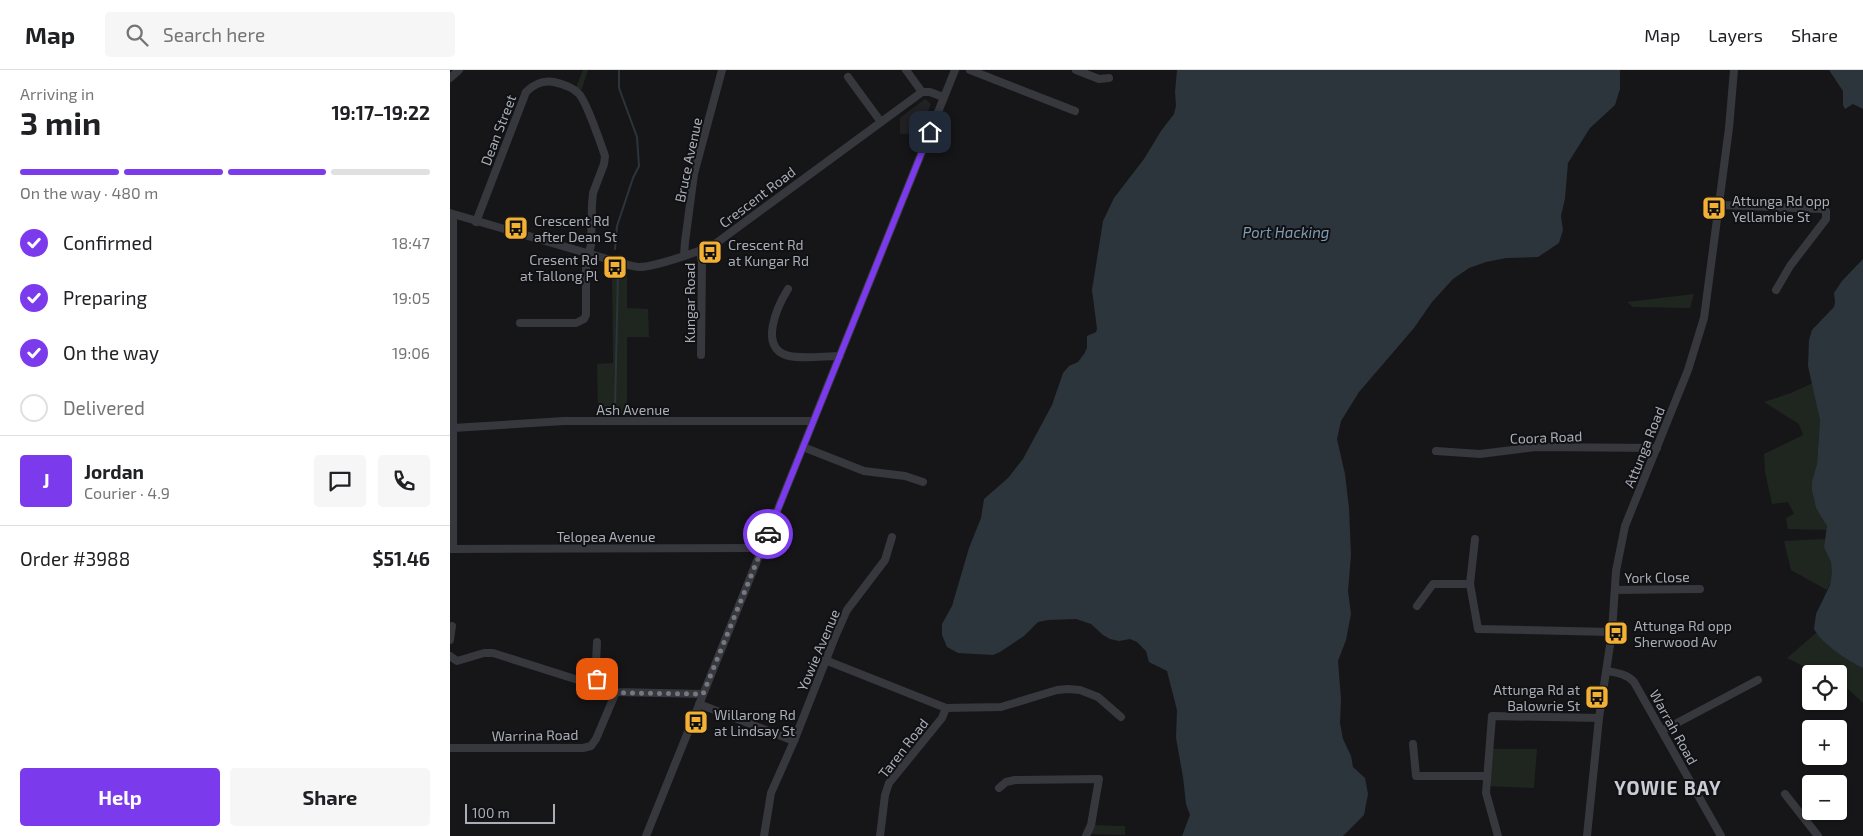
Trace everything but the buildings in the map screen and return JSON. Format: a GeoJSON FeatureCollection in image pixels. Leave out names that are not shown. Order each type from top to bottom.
{"type":"FeatureCollection","features":[{"type":"Feature","properties":{"kind":"street"},"geometry":{"type":"LineString","coordinates":[[450,78],[459,70]]}},
{"type":"Feature","properties":{"kind":"street","name":"Bruce Avenue"},"geometry":{"type":"LineString","coordinates":[[684,256],[694,174],[722,70]]}},
{"type":"Feature","properties":{"kind":"street"},"geometry":{"type":"LineString","coordinates":[[906,70],[922,92],[930,92],[944,97]]}},
{"type":"Feature","properties":{"kind":"street"},"geometry":{"type":"LineString","coordinates":[[646,836],[956,70]]}},
{"type":"Feature","properties":{"kind":"street"},"geometry":{"type":"LineString","coordinates":[[970,70],[1075,111]]}},
{"type":"Feature","properties":{"kind":"street"},"geometry":{"type":"LineString","coordinates":[[1076,70],[1099,79],[1108,78]]}},
{"type":"Feature","properties":{"kind":"street","name":"Attunga Road"},"geometry":{"type":"LineString","coordinates":[[1587,836],[1612,632],[1617,560],[1626,526],[1688,370],[1702,325],[1719,205],[1734,70]]}},
{"type":"Feature","properties":{"kind":"street"},"geometry":{"type":"LineString","coordinates":[[848,77],[881,122]]}},
{"type":"Feature","properties":{"kind":"street","name":"Dean Street"},"geometry":{"type":"LineString","coordinates":[[476,222],[526,92],[537,83],[549,81],[568,86],[580,94],[605,156],[604,164],[593,193],[591,245],[586,263],[586,311],[584,319],[576,323],[520,323]]}},
{"type":"Feature","properties":{"kind":"street","name":"Crescent Road"},"geometry":{"type":"LineString","coordinates":[[452,214],[638,267],[684,256],[715,244],[922,92]]}},
{"type":"Feature","properties":{"kind":"street"},"geometry":{"type":"LineString","coordinates":[[1719,205],[1826,210],[1826,218],[1790,266],[1776,290]]}},
{"type":"Feature","properties":{"kind":"street"},"geometry":{"type":"LineString","coordinates":[[452,214],[452,549]]}},
{"type":"Feature","properties":{"kind":"street","name":"Kungar Road"},"geometry":{"type":"LineString","coordinates":[[700,251],[702,262],[701,354]]}},
{"type":"Feature","properties":{"kind":"street"},"geometry":{"type":"LineString","coordinates":[[788,289],[778,304],[774,316],[773,332],[776,346],[779,350],[789,356],[840,356]]}},
{"type":"Feature","properties":{"kind":"street","name":"Ash Avenue"},"geometry":{"type":"LineString","coordinates":[[453,428],[564,421],[813,421]]}},
{"type":"Feature","properties":{"kind":"street"},"geometry":{"type":"LineString","coordinates":[[803,447],[864,470],[905,476],[923,482]]}},
{"type":"Feature","properties":{"kind":"street","name":"Coora Road"},"geometry":{"type":"LineString","coordinates":[[1436,452],[1480,454],[1536,447],[1657,448]]}},
{"type":"Feature","properties":{"kind":"street","name":"Yowie Avenue"},"geometry":{"type":"LineString","coordinates":[[764,836],[771,793],[794,741],[825,660],[847,610],[884,560],[892,538]]}},
{"type":"Feature","properties":{"kind":"street"},"geometry":{"type":"LineString","coordinates":[[1475,540],[1470,584],[1478,629],[1612,632]]}},
{"type":"Feature","properties":{"kind":"street","name":"Telopea Avenue"},"geometry":{"type":"LineString","coordinates":[[452,549],[762,548]]}},
{"type":"Feature","properties":{"kind":"street"},"geometry":{"type":"LineString","coordinates":[[1417,606],[1433,584],[1470,584]]}},
{"type":"Feature","properties":{"kind":"street","name":"York Close"},"geometry":{"type":"LineString","coordinates":[[1615,590],[1700,589]]}},
{"type":"Feature","properties":{"kind":"street"},"geometry":{"type":"LineString","coordinates":[[450,640],[452,626]]}},
{"type":"Feature","properties":{"kind":"street"},"geometry":{"type":"LineString","coordinates":[[595,685],[597,642]]}},
{"type":"Feature","properties":{"kind":"street"},"geometry":{"type":"LineString","coordinates":[[450,656],[458,661],[493,652],[616,692],[703,694]]}},
{"type":"Feature","properties":{"kind":"street"},"geometry":{"type":"LineString","coordinates":[[825,660],[946,708],[1001,707],[1057,690],[1068,689],[1080,690],[1098,697],[1120,717]]}},
{"type":"Feature","properties":{"kind":"street","name":"Warrah Road"},"geometry":{"type":"LineString","coordinates":[[1607,671],[1630,678],[1640,691],[1721,836]]}},
{"type":"Feature","properties":{"kind":"street"},"geometry":{"type":"LineString","coordinates":[[1662,731],[1758,680]]}},
{"type":"Feature","properties":{"kind":"street","name":"Warrina Road"},"geometry":{"type":"LineString","coordinates":[[450,748],[583,748],[591,746],[596,739],[616,692]]}},
{"type":"Feature","properties":{"kind":"street"},"geometry":{"type":"LineString","coordinates":[[699,704],[794,741]]}},
{"type":"Feature","properties":{"kind":"street","name":"Taren Road"},"geometry":{"type":"LineString","coordinates":[[880,836],[885,795],[889,783],[942,718],[946,708]]}},
{"type":"Feature","properties":{"kind":"street"},"geometry":{"type":"LineString","coordinates":[[1498,836],[1486,793],[1492,716],[1600,718]]}},
{"type":"Feature","properties":{"kind":"street"},"geometry":{"type":"LineString","coordinates":[[1414,744],[1416,776],[1486,776]]}},
{"type":"Feature","properties":{"kind":"street"},"geometry":{"type":"LineString","coordinates":[[999,788],[1006,782],[1015,780],[1099,780],[1091,825],[1086,836]]}},
{"type":"Feature","properties":{"kind":"street"},"geometry":{"type":"LineString","coordinates":[[1785,794],[1818,836]]}},
{"type":"Feature","properties":{"kind":"shaded area"},"geometry":{"type":"Polygon","coordinates":[[[583,70],[588,70],[580,94],[575,90],[583,70]]]}},
{"type":"Feature","properties":{"kind":"shaded area"},"geometry":{"type":"Polygon","coordinates":[[[925,99],[931,104],[919,133],[900,134],[900,118],[925,99]]]}},
{"type":"Feature","properties":{"kind":"shaded area"},"geometry":{"type":"Polygon","coordinates":[[[612,270],[627,275],[627,308],[648,309],[649,337],[627,337],[627,416],[598,415],[597,364],[613,363],[612,270]]]}},
{"type":"Feature","properties":{"kind":"shaded area"},"geometry":{"type":"Polygon","coordinates":[[[1694,294],[1690,308],[1633,307],[1627,302],[1694,294]]]}},
{"type":"Feature","properties":{"kind":"shaded area"},"geometry":{"type":"Polygon","coordinates":[[[1813,383],[1820,420],[1817,464],[1812,491],[1816,508],[1826,522],[1827,530],[1788,529],[1786,518],[1794,514],[1788,502],[1772,504],[1765,472],[1764,454],[1803,435],[1799,424],[1764,402],[1813,383]]]}},
{"type":"Feature","properties":{"kind":"shaded area"},"geometry":{"type":"Polygon","coordinates":[[[1825,539],[1826,551],[1832,569],[1831,580],[1827,590],[1791,570],[1784,541],[1825,539]]]}},
{"type":"Feature","properties":{"kind":"shaded area"},"geometry":{"type":"Polygon","coordinates":[[[1816,633],[1844,657],[1863,668],[1863,703],[1847,688],[1847,665],[1802,666],[1787,658],[1816,633]]]}},
{"type":"Feature","properties":{"kind":"shaded area"},"geometry":{"type":"Polygon","coordinates":[[[1488,749],[1537,749],[1534,788],[1486,786],[1488,749]]]}},
{"type":"Feature","properties":{"kind":"shaded area"},"geometry":{"type":"Polygon","coordinates":[[[1091,825],[1125,826],[1125,835],[1087,834],[1091,825]]]}},
{"type":"Feature","properties":{"kind":"water","name":"Port Hacking"},"geometry":{"type":"Polygon","coordinates":[[[1177,70],[1620,70],[1620,89],[1615,105],[1590,128],[1568,163],[1565,198],[1561,216],[1563,230],[1559,243],[1538,257],[1506,258],[1486,262],[1469,268],[1453,279],[1359,392],[1341,421],[1337,439],[1345,474],[1349,508],[1351,555],[1348,591],[1351,614],[1346,640],[1338,661],[1341,699],[1340,723],[1343,739],[1351,756],[1353,767],[1365,778],[1368,794],[1364,815],[1343,836],[1182,836],[1190,815],[1186,804],[1176,738],[1177,710],[1167,671],[1149,662],[1146,651],[1137,642],[1130,639],[1119,641],[1110,639],[1091,624],[1076,619],[1038,622],[1024,636],[993,655],[958,653],[947,647],[942,635],[942,624],[952,606],[969,548],[981,518],[984,499],[1008,478],[1023,459],[1052,405],[1063,373],[1069,366],[1078,362],[1087,348],[1087,336],[1096,332],[1092,290],[1103,221],[1114,198],[1144,159],[1174,114],[1177,70]]]}},
{"type":"Feature","properties":{"kind":"water"},"geometry":{"type":"Polygon","coordinates":[[[1829,70],[1863,70],[1863,109],[1853,104],[1845,109],[1843,105],[1843,91],[1829,70]]]}},
{"type":"Feature","properties":{"kind":"water"},"geometry":{"type":"Polygon","coordinates":[[[1863,259],[1863,668],[1843,657],[1829,646],[1814,629],[1816,614],[1830,585],[1832,573],[1831,562],[1824,547],[1827,526],[1816,508],[1812,491],[1812,482],[1817,464],[1820,420],[1808,366],[1809,340],[1812,330],[1834,307],[1834,293],[1842,281],[1863,259]]]}},
{"type":"Feature","properties":{"kind":"waterway"},"geometry":{"type":"LineString","coordinates":[[615,249],[617,226],[633,178],[639,166],[637,137],[619,88],[619,70]]}},
{"type":"Feature","properties":{"kind":"waterway"},"geometry":{"type":"LineString","coordinates":[[615,409],[618,271]]}},
{"type":"Feature","properties":{"kind":"way so far"},"geometry":{"type":"LineString","coordinates":[[597,679],[595,685],[616,692],[703,694],[768,534]]}},
{"type":"Feature","properties":{"kind":"place","name":"Attunga Rd opp Yellambie St"},"geometry":{"type":"Point","coordinates":[1714,208]}},
{"type":"Feature","properties":{"kind":"place","name":"Crescent Rd after Dean St"},"geometry":{"type":"Point","coordinates":[516,228]}},
{"type":"Feature","properties":{"kind":"place","name":"Crescent Rd at Kungar Rd"},"geometry":{"type":"Point","coordinates":[710,252]}},
{"type":"Feature","properties":{"kind":"place","name":"Cresent Rd at Tallong Pl"},"geometry":{"type":"Point","coordinates":[615,267]}},
{"type":"Feature","properties":{"kind":"place","name":"Attunga Rd opp Sherwood Av"},"geometry":{"type":"Point","coordinates":[1616,633]}},
{"type":"Feature","properties":{"kind":"place","name":"Attunga Rd at Balowrie St"},"geometry":{"type":"Point","coordinates":[1597,697]}},
{"type":"Feature","properties":{"kind":"place","name":"Willarong Rd at Lindsay St"},"geometry":{"type":"Point","coordinates":[696,722]}},
{"type":"Feature","properties":{"kind":"district","name":"YOWIE BAY"},"geometry":{"type":"Point","coordinates":[1668,787]}},
{"type":"Feature","properties":{"kind":"route"},"geometry":{"type":"LineString","coordinates":[[768,534],[930,132]]}}]}
